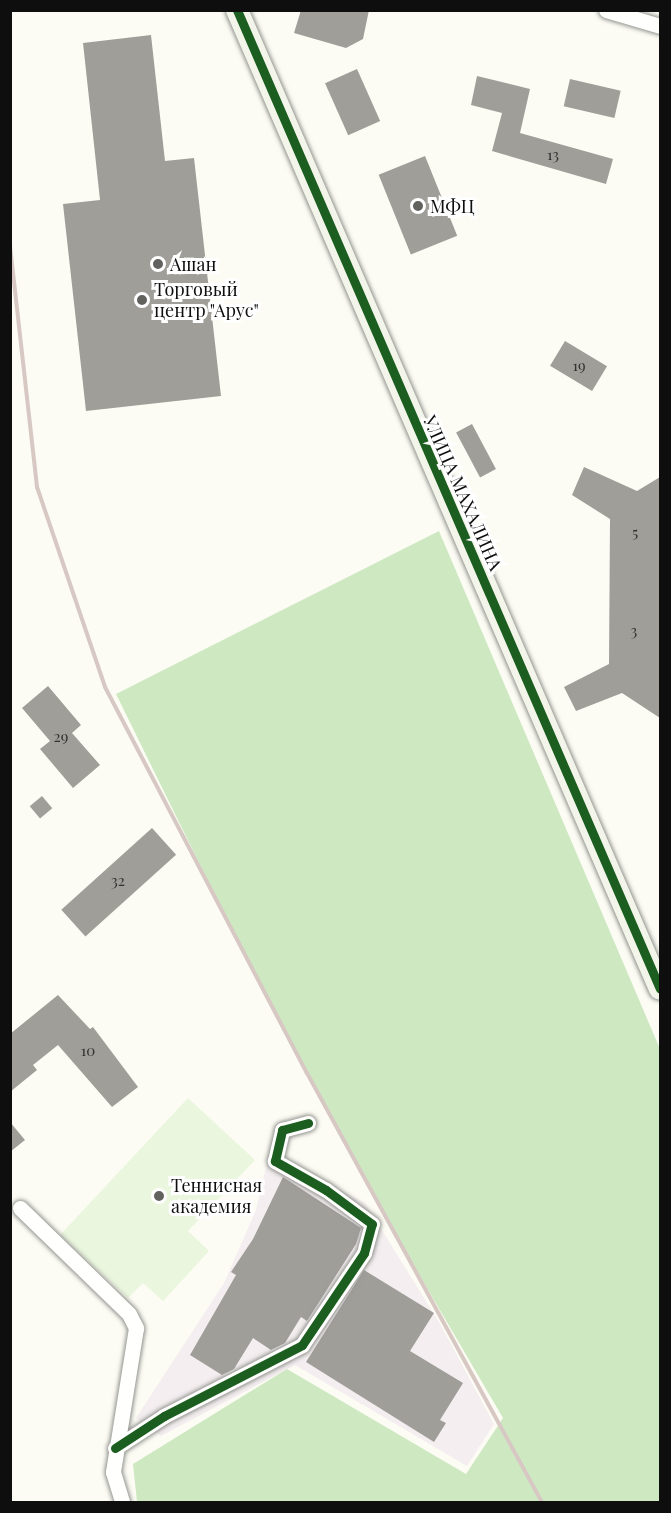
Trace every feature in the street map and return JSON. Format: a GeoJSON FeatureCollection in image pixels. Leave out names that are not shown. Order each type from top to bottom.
{"type":"FeatureCollection","features":[{"type":"Feature","properties":{"kind":"street"},"geometry":{"type":"LineString","coordinates":[[606,10],[660,26]]}},
{"type":"Feature","properties":{"kind":"street","name":"УЛИЦА МАХАЛИНА"},"geometry":{"type":"LineString","coordinates":[[240,12],[660,989]]}},
{"type":"Feature","properties":{"kind":"street"},"geometry":{"type":"LineString","coordinates":[[115,1448],[165,1416],[302,1345],[364,1253],[372,1224],[326,1190],[274,1161],[282,1130],[308,1123]]}},
{"type":"Feature","properties":{"kind":"street"},"geometry":{"type":"LineString","coordinates":[[20,1208],[129,1314],[136,1328],[115,1448],[113,1472],[122,1503]]}},
{"type":"Feature","properties":{"kind":"shaded area"},"geometry":{"type":"Polygon","coordinates":[[[269,1154],[365,1203],[439,1322],[494,1424],[467,1466],[295,1365],[161,1436],[136,1418],[224,1283],[256,1210],[269,1154]]]}},
{"type":"Feature","properties":{"kind":"green space"},"geometry":{"type":"Polygon","coordinates":[[[439,531],[660,1049],[660,1502],[137,1502],[133,1464],[287,1369],[466,1474],[503,1418],[393,1230],[265,997],[116,694],[439,531]]]}},
{"type":"Feature","properties":{"kind":"green space","name":"Теннисная академия"},"geometry":{"type":"Polygon","coordinates":[[[188,1098],[255,1160],[188,1231],[209,1251],[163,1301],[143,1283],[128,1298],[60,1235],[188,1098]]]}},
{"type":"Feature","properties":{"kind":"building"},"geometry":{"type":"Polygon","coordinates":[[[301,10],[369,10],[363,39],[346,48],[294,33],[301,10]]]}},
{"type":"Feature","properties":{"kind":"building","name":"Торговый центр \"Арус\""},"geometry":{"type":"Polygon","coordinates":[[[151,35],[165,161],[194,158],[221,396],[86,411],[63,204],[100,200],[83,43],[151,35]]]}},
{"type":"Feature","properties":{"kind":"building"},"geometry":{"type":"Polygon","coordinates":[[[357,69],[380,121],[348,135],[325,83],[357,69]]]}},
{"type":"Feature","properties":{"kind":"building"},"geometry":{"type":"Polygon","coordinates":[[[477,76],[530,89],[520,133],[613,159],[606,184],[492,151],[502,113],[471,105],[477,76]]]}},
{"type":"Feature","properties":{"kind":"building"},"geometry":{"type":"Polygon","coordinates":[[[570,79],[621,91],[614,118],[564,106],[570,79]]]}},
{"type":"Feature","properties":{"kind":"building"},"geometry":{"type":"Polygon","coordinates":[[[425,156],[457,236],[411,254],[379,175],[425,156]]]}},
{"type":"Feature","properties":{"kind":"building"},"geometry":{"type":"Polygon","coordinates":[[[565,341],[607,366],[592,391],[550,366],[565,341]]]}},
{"type":"Feature","properties":{"kind":"building"},"geometry":{"type":"Polygon","coordinates":[[[472,424],[496,469],[480,477],[456,432],[472,424]]]}},
{"type":"Feature","properties":{"kind":"building"},"geometry":{"type":"Polygon","coordinates":[[[584,467],[637,491],[660,477],[660,718],[622,693],[576,711],[564,687],[609,664],[610,519],[572,495],[584,467]]]}},
{"type":"Feature","properties":{"kind":"building"},"geometry":{"type":"Polygon","coordinates":[[[48,686],[81,725],[72,733],[100,765],[73,788],[40,749],[50,741],[22,708],[48,686]]]}},
{"type":"Feature","properties":{"kind":"building"},"geometry":{"type":"Polygon","coordinates":[[[42,796],[52,808],[40,819],[30,806],[42,796]]]}},
{"type":"Feature","properties":{"kind":"building"},"geometry":{"type":"Polygon","coordinates":[[[152,828],[176,855],[85,936],[61,910],[152,828]]]}},
{"type":"Feature","properties":{"kind":"building"},"geometry":{"type":"Polygon","coordinates":[[[58,995],[90,1029],[93,1027],[138,1087],[112,1107],[58,1045],[33,1065],[37,1070],[10,1092],[10,1034],[58,995]]]}},
{"type":"Feature","properties":{"kind":"building"},"geometry":{"type":"Polygon","coordinates":[[[10,1122],[25,1140],[10,1152],[10,1122]]]}},
{"type":"Feature","properties":{"kind":"building"},"geometry":{"type":"Polygon","coordinates":[[[283,1177],[361,1228],[356,1244],[307,1321],[301,1317],[285,1343],[271,1350],[253,1338],[234,1369],[222,1375],[190,1355],[236,1275],[231,1272],[253,1239],[283,1177]]]}},
{"type":"Feature","properties":{"kind":"building"},"geometry":{"type":"Polygon","coordinates":[[[364,1270],[434,1313],[410,1351],[463,1383],[440,1420],[446,1423],[434,1442],[306,1362],[364,1270]]]}},
{"type":"Feature","properties":{"kind":"railway"},"geometry":{"type":"LineString","coordinates":[[10,246],[37,487],[105,687],[307,1073],[542,1502]]}},
{"type":"Feature","properties":{"kind":"cycle path"},"geometry":{"type":"LineString","coordinates":[[237,10],[660,989]]}},
{"type":"Feature","properties":{"kind":"cycle path"},"geometry":{"type":"LineString","coordinates":[[115,1448],[164,1416],[302,1345],[364,1253],[372,1224],[326,1190],[275,1161],[282,1130],[308,1123]]}},
{"type":"Feature","properties":{"kind":"place","name":"МФЦ"},"geometry":{"type":"Point","coordinates":[418,206]}},
{"type":"Feature","properties":{"kind":"place","name":"Ашан"},"geometry":{"type":"Point","coordinates":[158,264]}},
{"type":"Feature","properties":{"kind":"place","name":"Торговый центр \"Арус\""},"geometry":{"type":"Point","coordinates":[142,300]}},
{"type":"Feature","properties":{"kind":"place","name":"Теннисная академия"},"geometry":{"type":"Point","coordinates":[159,1196]}}]}
